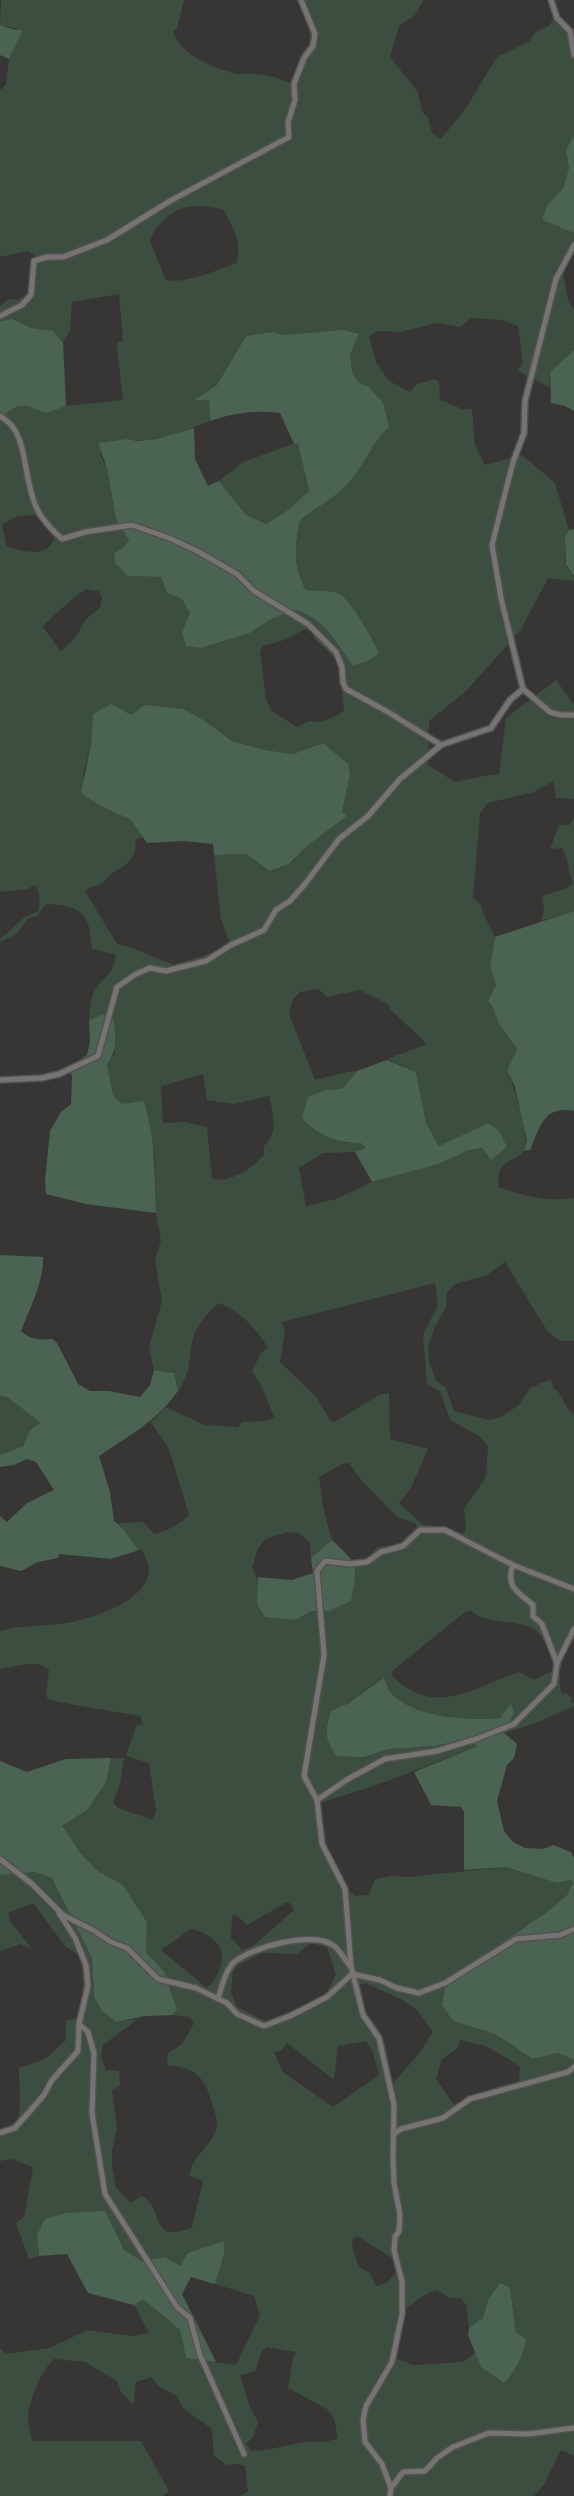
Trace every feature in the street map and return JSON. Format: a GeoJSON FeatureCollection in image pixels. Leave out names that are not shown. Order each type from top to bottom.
{"type":"FeatureCollection","features":[{"type":"Feature","properties":{"kind":"street"},"geometry":{"type":"LineString","coordinates":[[0,316],[22,305],[32,295],[34,261],[47,257],[63,257],[106,240],[170,201],[289,137],[288,122],[295,100],[294,84],[304,58],[313,46],[315,34],[301,0]]}},
{"type":"Feature","properties":{"kind":"street"},"geometry":{"type":"LineString","coordinates":[[552,0],[557,18],[570,31],[574,55]]}},
{"type":"Feature","properties":{"kind":"street"},"geometry":{"type":"LineString","coordinates":[[574,245],[556,278],[526,401],[524,433],[492,538],[501,598],[523,690],[550,712],[574,715]]}},
{"type":"Feature","properties":{"kind":"street"},"geometry":{"type":"LineString","coordinates":[[0,416],[13,427],[37,509],[50,529],[62,539],[85,532],[132,525],[169,538],[198,552],[237,574],[254,591],[308,624],[336,652],[342,666],[343,682],[346,689],[388,712],[441,746]]}},
{"type":"Feature","properties":{"kind":"street"},"geometry":{"type":"LineString","coordinates":[[0,1080],[42,1078],[59,1074],[98,1056],[117,987],[136,974],[150,968],[166,971],[206,961],[231,945],[264,930],[276,910],[290,901],[306,884],[339,839],[368,816],[400,778],[441,746],[490,728],[510,700],[523,690]]}},
{"type":"Feature","properties":{"kind":"street"},"geometry":{"type":"LineString","coordinates":[[390,2496],[391,2488],[382,2464],[365,2442],[363,2420],[366,2406],[392,2362],[402,2314],[402,2281],[394,2250],[395,2238],[400,2231],[400,2215],[394,2183],[394,2105],[379,2038],[363,2015],[350,1966],[345,1890],[322,1844],[317,1800],[304,1776],[304,1768],[312,1740],[313,1717],[324,1655],[317,1571],[325,1561],[350,1564],[367,1562],[381,1552],[403,1546],[420,1530],[445,1530],[513,1566],[574,1589]]}},
{"type":"Feature","properties":{"kind":"street"},"geometry":{"type":"LineString","coordinates":[[513,1566],[509,1577],[512,1587],[533,1606],[533,1616],[542,1624],[558,1663]]}},
{"type":"Feature","properties":{"kind":"street"},"geometry":{"type":"LineString","coordinates":[[317,1800],[348,1779],[385,1759],[437,1750],[476,1739],[514,1724],[554,1684],[558,1663],[574,1629]]}},
{"type":"Feature","properties":{"kind":"street"},"geometry":{"type":"LineString","coordinates":[[0,1859],[32,1884],[63,1915],[93,1930],[111,1942],[127,1948],[158,1979],[196,1988],[226,2004],[237,2014],[264,2026],[290,2016],[327,1997],[352,1974]]}},
{"type":"Feature","properties":{"kind":"street"},"geometry":{"type":"LineString","coordinates":[[0,2133],[15,2128],[44,2095],[52,2080],[78,2051],[79,2024],[88,1986],[86,1965],[75,1938],[55,1908]]}},
{"type":"Feature","properties":{"kind":"street"},"geometry":{"type":"LineString","coordinates":[[352,1974],[374,1978],[397,1988],[419,1992],[445,1983],[516,1939],[560,1936],[574,1929]]}},
{"type":"Feature","properties":{"kind":"street"},"geometry":{"type":"LineString","coordinates":[[218,1999],[232,1964],[256,1950],[282,1943],[310,1939],[333,1945],[350,1966]]}},
{"type":"Feature","properties":{"kind":"street"},"geometry":{"type":"LineString","coordinates":[[79,2024],[88,2032],[94,2053],[92,2113],[105,2194],[177,2307],[190,2318],[200,2355],[244,2454]]}},
{"type":"Feature","properties":{"kind":"street"},"geometry":{"type":"LineString","coordinates":[[394,2134],[401,2129],[443,2118],[470,2099],[568,2072],[574,2067]]}},
{"type":"Feature","properties":{"kind":"street"},"geometry":{"type":"LineString","coordinates":[[391,2488],[403,2472],[426,2471],[437,2458],[453,2447],[489,2432],[528,2434],[574,2428]]}},
{"type":"Feature","properties":{"kind":"green space"},"geometry":{"type":"Polygon","coordinates":[[[1,0],[184,0],[177,28],[173,32],[182,47],[189,53],[206,63],[233,73],[265,75],[290,83],[310,42],[309,24],[300,0],[424,0],[415,15],[399,26],[390,57],[418,92],[422,112],[428,117],[432,133],[441,139],[466,108],[497,57],[530,41],[534,33],[549,26],[555,16],[550,0],[554,0],[559,17],[567,22],[574,35],[574,135],[566,150],[569,168],[563,189],[547,205],[542,220],[574,233],[574,250],[569,256],[563,272],[568,300],[574,310],[574,350],[550,372],[549,387],[518,371],[523,362],[518,326],[502,320],[471,318],[460,327],[437,323],[400,332],[378,331],[369,336],[376,362],[389,381],[410,392],[417,384],[436,379],[439,382],[440,400],[462,409],[472,409],[475,445],[485,465],[522,455],[555,483],[569,530],[565,558],[566,566],[572,574],[574,581],[548,578],[520,631],[466,691],[429,721],[428,765],[455,782],[488,775],[499,775],[506,718],[556,680],[574,705],[574,799],[556,798],[553,781],[534,792],[488,803],[480,813],[473,898],[482,906],[482,911],[495,937],[490,967],[496,985],[492,1005],[499,1024],[517,1049],[507,1070],[517,1098],[526,1143],[522,1153],[503,1165],[498,1177],[499,1187],[536,1197],[574,1198],[574,1341],[560,1341],[548,1332],[505,1262],[487,1275],[455,1284],[447,1292],[446,1307],[435,1327],[428,1346],[429,1361],[436,1381],[446,1388],[454,1411],[489,1420],[501,1417],[519,1405],[530,1388],[551,1379],[553,1388],[560,1394],[570,1411],[574,1414],[574,1634],[562,1663],[560,1687],[562,1695],[566,1693],[572,1697],[570,1701],[574,1703],[574,1706],[533,1724],[504,1733],[514,1713],[510,1704],[501,1718],[474,1719],[429,1714],[403,1703],[392,1693],[382,1678],[349,1703],[331,1711],[364,1757],[389,1749],[434,1746],[465,1740],[478,1746],[377,1785],[320,1803],[325,1845],[347,1889],[355,1896],[369,1895],[375,1879],[391,1876],[408,1877],[506,1867],[557,1883],[570,1880],[573,1882],[567,1895],[551,1909],[474,1962],[447,1977],[453,2021],[495,2034],[533,2059],[558,2053],[574,2060],[574,2456],[561,2450],[544,2484],[534,2496],[240,2496],[248,2491],[245,2466],[237,2464],[227,2465],[214,2456],[212,2429],[183,2408],[177,2396],[158,2386],[152,2377],[136,2382],[133,2405],[121,2392],[117,2381],[85,2362],[54,2359],[44,2371],[32,2397],[28,2421],[32,2441],[141,2441],[169,2491],[163,2496],[0,2496],[0,2348],[6,2354],[50,2348],[87,2330],[132,2336],[149,2333],[134,2305],[143,2299],[180,2330],[186,2358],[236,2365],[260,2315],[254,2296],[215,2284],[224,2255],[224,2241],[210,2246],[180,2266],[165,2259],[144,2261],[130,2255],[124,2249],[105,2211],[91,2213],[37,2235],[39,2256],[29,2259],[16,2223],[24,2217],[33,2167],[12,2159],[0,2161],[0,2129],[17,2122],[19,2116],[19,2068],[45,2059],[66,2040],[66,2021],[77,2018],[83,1979],[79,1955],[65,1946],[33,1903],[8,1913],[10,1921],[32,1949],[21,1944],[0,1951],[0,1875],[35,1872],[52,1878],[92,1958],[94,1997],[117,2022],[138,2019],[103,2045],[101,2057],[106,2070],[119,2071],[120,2086],[112,2090],[117,2128],[112,2151],[112,2167],[116,2188],[131,2203],[141,2196],[148,2200],[159,2222],[169,2232],[178,2232],[192,2227],[203,2181],[189,2175],[197,2158],[215,2133],[217,2123],[207,2089],[199,2076],[186,2068],[167,2066],[168,2053],[182,2044],[194,2023],[189,2017],[173,2015],[177,2010],[164,1971],[146,1954],[147,1922],[123,1885],[98,1871],[80,1854],[62,1826],[82,1812],[96,1798],[108,1771],[111,1758],[124,1758],[120,1784],[113,1803],[118,1808],[153,1820],[156,1810],[149,1763],[126,1756],[136,1726],[143,1724],[140,1716],[48,1699],[46,1695],[49,1670],[44,1666],[26,1664],[0,1669],[0,1631],[18,1627],[63,1624],[95,1616],[120,1605],[140,1590],[147,1580],[148,1565],[143,1551],[132,1543],[119,1523],[143,1522],[154,1534],[173,1527],[189,1515],[169,1449],[151,1422],[166,1407],[205,1425],[238,1427],[242,1422],[265,1421],[274,1417],[262,1387],[252,1371],[261,1353],[268,1347],[246,1320],[218,1303],[197,1328],[191,1346],[188,1371],[178,1391],[174,1373],[154,1370],[149,1347],[162,1301],[155,1260],[161,1241],[156,1213],[155,1154],[122,1104],[113,1095],[107,1065],[115,1053],[103,1014],[89,1021],[93,994],[114,965],[115,954],[92,949],[86,919],[76,910],[59,905],[45,905],[37,916],[29,918],[16,934],[0,942],[0,938],[22,919],[38,912],[40,901],[35,885],[27,889],[0,892],[0,420],[11,410],[21,406],[32,407],[46,412],[66,406],[123,400],[117,348],[118,342],[123,341],[119,294],[72,302],[70,331],[63,342],[53,331],[32,328],[12,319],[0,321],[0,306],[9,299],[18,300],[27,294],[35,255],[28,251],[0,257],[0,90],[6,85],[9,59],[23,30],[0,25],[1,0]],[[202,206],[178,210],[163,221],[150,241],[166,280],[174,281],[192,278],[237,263],[237,241],[223,209],[202,206]],[[273,332],[246,336],[217,385],[195,399],[209,399],[210,421],[159,438],[148,440],[127,439],[100,454],[107,468],[116,520],[129,540],[125,546],[114,553],[128,576],[161,577],[167,593],[182,599],[191,613],[182,632],[201,648],[250,633],[271,619],[296,610],[319,623],[336,643],[373,640],[335,592],[306,590],[298,572],[296,555],[300,520],[348,484],[358,472],[378,439],[389,427],[369,387],[358,382],[352,371],[350,354],[273,332]],[[38,515],[18,516],[2,524],[6,545],[19,550],[41,551],[47,549],[52,544],[54,537],[38,515]],[[87,589],[65,605],[43,627],[61,652],[77,635],[86,619],[100,608],[102,598],[99,591],[87,589]],[[305,629],[284,640],[263,646],[260,652],[266,700],[272,711],[297,727],[309,721],[321,722],[340,714],[344,710],[339,667],[335,658],[316,640],[312,632],[305,629]],[[93,715],[91,745],[83,775],[99,805],[131,820],[143,837],[135,840],[133,856],[104,882],[85,891],[117,944],[174,965],[209,954],[230,943],[221,919],[214,855],[246,854],[270,871],[290,864],[307,846],[347,816],[342,812],[350,775],[323,743],[293,754],[265,750],[232,741],[205,721],[131,715],[93,715]],[[318,989],[300,992],[293,999],[289,1014],[315,1080],[357,1071],[343,1088],[326,1090],[344,1143],[361,1143],[366,1148],[355,1152],[323,1153],[299,1168],[306,1206],[336,1199],[372,1182],[439,1164],[469,1150],[482,1148],[486,1151],[488,1123],[439,1146],[426,1123],[416,1072],[387,1059],[427,1044],[390,1009],[388,1004],[360,990],[327,997],[318,989]],[[203,1074],[161,1086],[163,1123],[185,1122],[207,1127],[212,1179],[220,1180],[234,1177],[253,1165],[264,1155],[264,1146],[272,1135],[274,1122],[269,1096],[234,1104],[207,1100],[203,1074]],[[435,1283],[282,1322],[285,1332],[280,1362],[316,1397],[330,1420],[335,1422],[379,1395],[389,1393],[390,1439],[428,1449],[411,1488],[399,1503],[423,1525],[442,1527],[464,1534],[466,1527],[464,1509],[486,1477],[488,1447],[481,1437],[450,1420],[440,1391],[427,1384],[423,1335],[438,1305],[435,1283]],[[349,1463],[342,1464],[319,1477],[323,1507],[332,1540],[311,1558],[310,1543],[299,1533],[287,1532],[266,1539],[258,1548],[252,1568],[258,1585],[257,1605],[296,1620],[311,1611],[330,1611],[350,1601],[356,1572],[354,1562],[368,1557],[378,1547],[399,1544],[407,1539],[417,1528],[416,1524],[397,1517],[363,1482],[349,1463]],[[472,1611],[465,1612],[391,1672],[393,1677],[409,1689],[424,1696],[455,1696],[519,1672],[534,1680],[552,1671],[555,1663],[544,1640],[533,1628],[484,1618],[472,1611]],[[287,1902],[247,1925],[236,1915],[232,1915],[231,1938],[242,1950],[253,1946],[294,1910],[291,1904],[287,1902]],[[191,1929],[161,1950],[207,1988],[220,1970],[222,1952],[212,1938],[203,1933],[191,1929]],[[312,1942],[297,1954],[262,1953],[238,1965],[233,1972],[231,1992],[237,2007],[267,2022],[326,1995],[336,1974],[327,1947],[312,1942]],[[365,1983],[358,1986],[363,2007],[381,2034],[388,2056],[392,2084],[418,2055],[433,2032],[417,2010],[403,2000],[365,1983]],[[460,2040],[458,2048],[442,2059],[436,2079],[454,2105],[477,2094],[519,2081],[520,2066],[486,2046],[460,2040]],[[366,2041],[338,2046],[334,2080],[287,2043],[282,2050],[274,2052],[283,2072],[333,2107],[379,2075],[373,2052],[366,2041]],[[359,2237],[353,2238],[352,2247],[359,2267],[370,2273],[376,2286],[387,2283],[397,2272],[394,2259],[359,2237]],[[510,2288],[488,2300],[483,2318],[469,2328],[466,2305],[461,2298],[450,2298],[437,2290],[428,2293],[404,2309],[404,2322],[395,2358],[413,2365],[463,2362],[476,2352],[481,2367],[526,2339],[516,2332],[510,2288]],[[267,2347],[262,2351],[255,2371],[240,2375],[249,2405],[258,2422],[253,2437],[246,2444],[251,2451],[338,2438],[334,2419],[327,2409],[288,2388],[293,2358],[297,2352],[267,2347]]]}},
{"type":"Feature","properties":{"kind":"green space"},"geometry":{"type":"Polygon","coordinates":[[[0,25],[23,30],[9,59],[0,55],[0,25]]]}},
{"type":"Feature","properties":{"kind":"green space"},"geometry":{"type":"Polygon","coordinates":[[[574,135],[574,233],[542,220],[547,205],[563,189],[569,168],[566,150],[574,135]]]}},
{"type":"Feature","properties":{"kind":"green space"},"geometry":{"type":"Polygon","coordinates":[[[12,319],[32,328],[53,331],[63,342],[66,406],[46,413],[27,406],[16,407],[5,414],[0,420],[0,321],[12,319]]]}},
{"type":"Feature","properties":{"kind":"green space"},"geometry":{"type":"Polygon","coordinates":[[[343,330],[359,334],[350,354],[352,371],[358,382],[369,387],[383,403],[389,427],[378,439],[358,472],[348,484],[300,520],[296,547],[297,564],[298,572],[306,590],[337,593],[348,602],[361,620],[379,653],[370,660],[353,666],[329,632],[315,619],[296,610],[271,619],[250,633],[201,648],[186,646],[182,632],[190,613],[182,599],[167,593],[161,577],[128,576],[115,563],[114,553],[125,546],[129,540],[116,520],[107,468],[98,443],[127,439],[138,441],[156,439],[194,428],[195,459],[208,486],[219,481],[246,515],[266,524],[288,510],[309,491],[298,443],[294,444],[280,413],[244,413],[210,421],[209,400],[194,400],[217,385],[246,336],[273,332],[284,335],[343,330]]]}},
{"type":"Feature","properties":{"kind":"green space"},"geometry":{"type":"Polygon","coordinates":[[[574,350],[574,411],[565,406],[551,403],[550,372],[574,350]]]}},
{"type":"Feature","properties":{"kind":"green space"},"geometry":{"type":"Polygon","coordinates":[[[298,442],[309,491],[288,510],[266,524],[246,515],[219,481],[243,462],[298,442]]]}},
{"type":"Feature","properties":{"kind":"green space"},"geometry":{"type":"Polygon","coordinates":[[[574,529],[574,576],[566,565],[565,537],[569,530],[574,529]]]}},
{"type":"Feature","properties":{"kind":"green space"},"geometry":{"type":"Polygon","coordinates":[[[111,704],[131,715],[145,705],[183,709],[205,721],[232,741],[265,750],[293,754],[323,743],[348,764],[350,775],[342,812],[347,816],[307,846],[289,864],[270,871],[246,854],[214,855],[213,844],[185,841],[147,843],[131,820],[99,805],[81,793],[91,745],[93,714],[111,704]]]}},
{"type":"Feature","properties":{"kind":"green space"},"geometry":{"type":"Polygon","coordinates":[[[574,817],[574,911],[541,921],[544,911],[542,896],[567,888],[573,883],[567,858],[562,848],[550,849],[559,825],[570,825],[574,817]]]}},
{"type":"Feature","properties":{"kind":"green space"},"geometry":{"type":"Polygon","coordinates":[[[574,911],[574,1111],[555,1111],[549,1115],[540,1126],[530,1150],[524,1151],[527,1141],[515,1087],[507,1070],[517,1049],[499,1024],[488,1001],[496,985],[490,967],[495,937],[574,911]]]}},
{"type":"Feature","properties":{"kind":"green space"},"geometry":{"type":"Polygon","coordinates":[[[103,1014],[114,1021],[115,1044],[113,1054],[107,1065],[113,1095],[122,1104],[144,1101],[148,1115],[155,1170],[156,1213],[86,1204],[46,1194],[45,1181],[50,1131],[61,1112],[71,1104],[72,1077],[70,1067],[87,1055],[90,1042],[89,1021],[103,1014]]]}},
{"type":"Feature","properties":{"kind":"green space"},"geometry":{"type":"Polygon","coordinates":[[[387,1060],[416,1072],[426,1123],[439,1146],[488,1123],[499,1131],[507,1147],[491,1160],[482,1148],[469,1150],[439,1164],[372,1182],[355,1152],[366,1148],[361,1143],[344,1142],[328,1137],[315,1130],[302,1118],[308,1097],[326,1090],[343,1088],[357,1071],[387,1060]]]}},
{"type":"Feature","properties":{"kind":"green space"},"geometry":{"type":"Polygon","coordinates":[[[0,1255],[43,1257],[39,1285],[21,1331],[32,1338],[52,1339],[57,1343],[78,1384],[90,1391],[109,1391],[140,1397],[150,1385],[154,1370],[174,1373],[178,1391],[160,1412],[142,1427],[99,1456],[110,1492],[114,1521],[139,1550],[111,1559],[59,1554],[58,1558],[38,1562],[21,1571],[0,1566],[0,1516],[7,1522],[27,1503],[54,1490],[36,1462],[27,1459],[14,1465],[0,1467],[0,1455],[23,1446],[30,1430],[41,1423],[7,1397],[0,1396],[0,1255]]]}},
{"type":"Feature","properties":{"kind":"green space"},"geometry":{"type":"Polygon","coordinates":[[[0,1396],[7,1397],[41,1423],[30,1431],[23,1446],[0,1455],[0,1396]]]}},
{"type":"Feature","properties":{"kind":"green space"},"geometry":{"type":"Polygon","coordinates":[[[332,1540],[355,1566],[351,1601],[330,1611],[311,1611],[296,1620],[265,1617],[257,1604],[258,1577],[292,1580],[313,1573],[311,1558],[332,1540]]]}},
{"type":"Feature","properties":{"kind":"green space"},"geometry":{"type":"Polygon","coordinates":[[[383,1678],[392,1693],[403,1703],[415,1709],[444,1716],[474,1719],[500,1718],[511,1703],[514,1713],[504,1733],[517,1744],[514,1758],[507,1765],[497,1801],[504,1831],[513,1842],[525,1848],[543,1849],[553,1845],[571,1852],[574,1858],[574,2060],[558,2053],[533,2059],[495,2034],[453,2021],[442,2005],[447,1977],[474,1962],[551,1909],[567,1895],[573,1882],[570,1880],[557,1883],[506,1867],[464,1870],[464,1812],[461,1807],[431,1805],[414,1772],[478,1746],[465,1740],[434,1746],[389,1749],[364,1757],[337,1756],[330,1745],[327,1735],[331,1711],[349,1703],[383,1678]]]}},
{"type":"Feature","properties":{"kind":"green space"},"geometry":{"type":"Polygon","coordinates":[[[111,1758],[106,1782],[88,1809],[62,1826],[81,1854],[98,1871],[123,1885],[147,1922],[146,1953],[164,1971],[177,2010],[173,2015],[145,2016],[117,2022],[102,2011],[94,1997],[92,1958],[52,1878],[35,1872],[0,1875],[0,1761],[27,1772],[66,1759],[111,1758]]]}},
{"type":"Feature","properties":{"kind":"green space"},"geometry":{"type":"Polygon","coordinates":[[[105,2211],[124,2250],[142,2261],[165,2257],[180,2266],[188,2253],[224,2241],[224,2255],[215,2284],[191,2277],[182,2294],[216,2362],[186,2358],[180,2330],[143,2299],[134,2305],[88,2293],[67,2254],[39,2256],[37,2235],[45,2219],[66,2213],[105,2211]]]}},
{"type":"Feature","properties":{"kind":"green space"},"geometry":{"type":"Polygon","coordinates":[[[500,2283],[510,2288],[516,2332],[526,2339],[518,2363],[504,2383],[481,2367],[468,2335],[469,2328],[483,2318],[488,2300],[500,2283]]]}}]}
